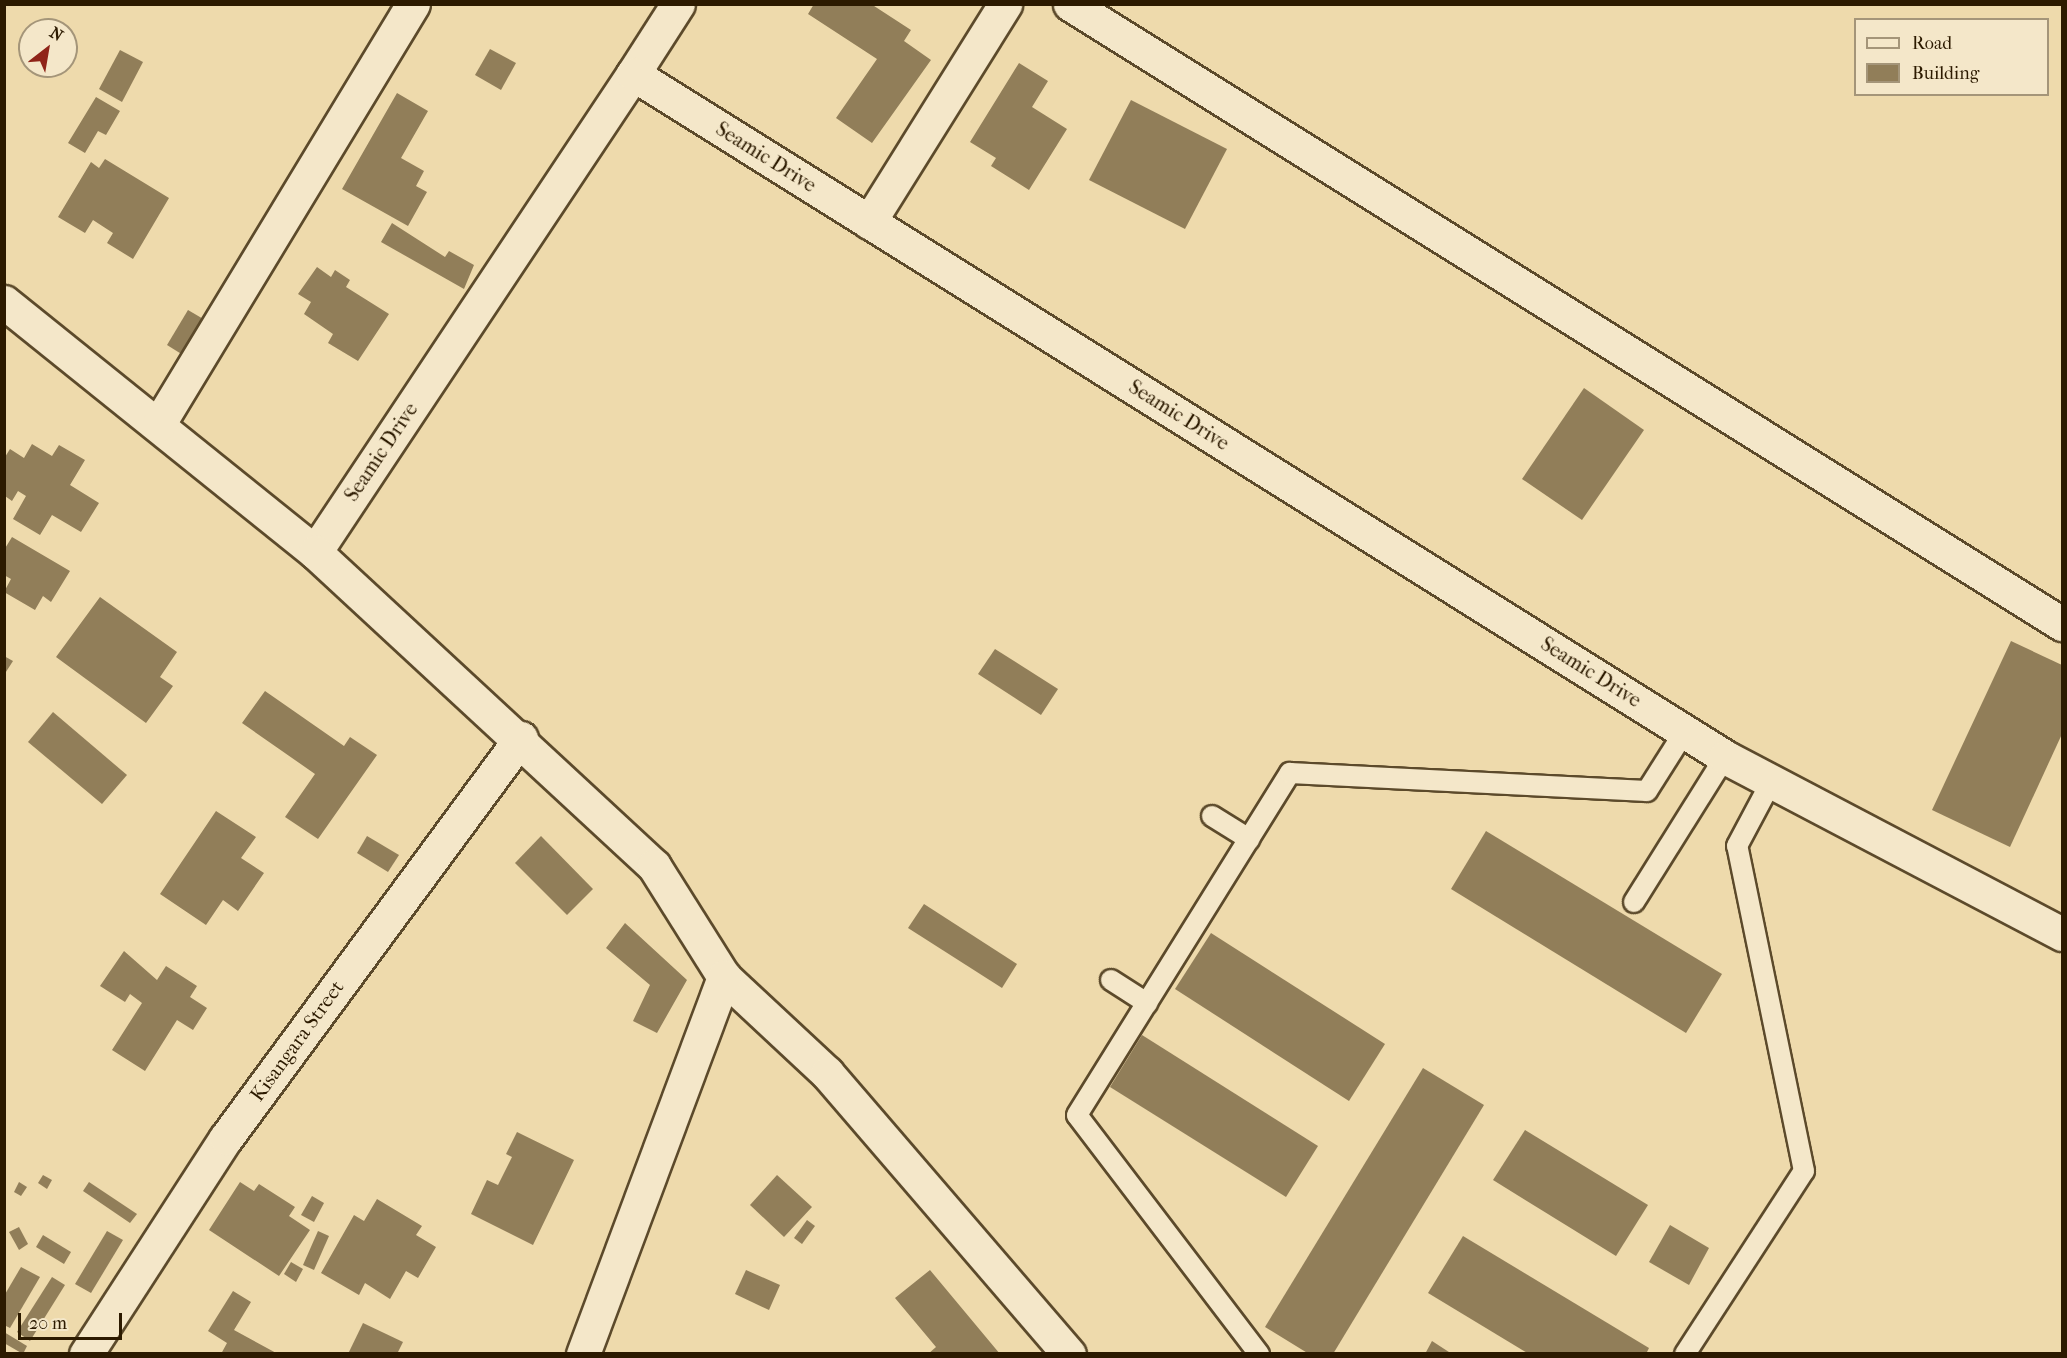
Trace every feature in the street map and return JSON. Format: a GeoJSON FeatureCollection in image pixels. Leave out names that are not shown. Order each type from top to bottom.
{"type":"FeatureCollection","features":[{"type":"Feature","properties":{"kind":"street"},"geometry":{"type":"LineString","coordinates":[[158,425],[413,4]]}},
{"type":"Feature","properties":{"kind":"street"},"geometry":{"type":"LineString","coordinates":[[633,74],[678,4]]}},
{"type":"Feature","properties":{"kind":"street"},"geometry":{"type":"LineString","coordinates":[[868,222],[1005,4]]}},
{"type":"Feature","properties":{"kind":"street"},"geometry":{"type":"LineString","coordinates":[[1070,4],[2062,624]]}},
{"type":"Feature","properties":{"kind":"street","name":"Seamic Drive"},"geometry":{"type":"LineString","coordinates":[[315,552],[633,74],[1725,757],[1770,784],[2062,934]]}},
{"type":"Feature","properties":{"kind":"street"},"geometry":{"type":"LineString","coordinates":[[9,317],[158,425],[315,552],[521,738],[654,866],[724,977],[826,1073],[1069,1353]]}},
{"type":"Feature","properties":{"kind":"street","name":"Kisangara Street"},"geometry":{"type":"LineString","coordinates":[[86,1353],[226,1138],[521,738]]}},
{"type":"Feature","properties":{"kind":"street"},"geometry":{"type":"LineString","coordinates":[[583,1353],[724,977]]}},
{"type":"Feature","properties":{"kind":"lane"},"geometry":{"type":"LineString","coordinates":[[1259,1353],[1077,1115],[1290,773],[1647,790],[1685,731]]}},
{"type":"Feature","properties":{"kind":"lane"},"geometry":{"type":"LineString","coordinates":[[1634,902],[1725,757]]}},
{"type":"Feature","properties":{"kind":"lane"},"geometry":{"type":"LineString","coordinates":[[1690,1352],[1804,1171],[1737,846],[1770,784]]}},
{"type":"Feature","properties":{"kind":"lane"},"geometry":{"type":"LineString","coordinates":[[1212,816],[1249,839]]}},
{"type":"Feature","properties":{"kind":"lane"},"geometry":{"type":"LineString","coordinates":[[1111,980],[1147,1003]]}},
{"type":"Feature","properties":{"kind":"building"},"geometry":{"type":"Polygon","coordinates":[[[814,4],[871,4],[911,30],[904,41],[931,60],[872,143],[836,118],[877,59],[808,14],[814,4]]]}},
{"type":"Feature","properties":{"kind":"building"},"geometry":{"type":"Polygon","coordinates":[[[490,49],[516,63],[501,90],[475,75],[490,49]]]}},
{"type":"Feature","properties":{"kind":"building"},"geometry":{"type":"Polygon","coordinates":[[[120,50],[143,62],[122,102],[99,89],[120,50]]]}},
{"type":"Feature","properties":{"kind":"building"},"geometry":{"type":"Polygon","coordinates":[[[1019,63],[1048,81],[1032,107],[1067,129],[1029,190],[991,166],[996,158],[970,142],[1019,63]]]}},
{"type":"Feature","properties":{"kind":"building"},"geometry":{"type":"Polygon","coordinates":[[[397,93],[428,111],[401,158],[424,171],[416,186],[427,192],[408,226],[342,189],[397,93]]]}},
{"type":"Feature","properties":{"kind":"building"},"geometry":{"type":"Polygon","coordinates":[[[96,97],[120,111],[106,135],[98,131],[85,153],[68,143],[96,97]]]}},
{"type":"Feature","properties":{"kind":"building"},"geometry":{"type":"Polygon","coordinates":[[[1131,100],[1227,149],[1185,229],[1089,180],[1131,100]]]}},
{"type":"Feature","properties":{"kind":"building"},"geometry":{"type":"Polygon","coordinates":[[[105,159],[169,198],[133,259],[107,243],[113,233],[93,220],[85,233],[58,217],[91,162],[99,168],[105,159]]]}},
{"type":"Feature","properties":{"kind":"building"},"geometry":{"type":"Polygon","coordinates":[[[392,223],[445,257],[449,251],[474,265],[464,289],[381,242],[392,223]]]}},
{"type":"Feature","properties":{"kind":"building"},"geometry":{"type":"Polygon","coordinates":[[[317,267],[331,277],[335,270],[350,280],[346,287],[389,314],[358,361],[328,343],[333,334],[304,314],[311,302],[298,294],[317,267]]]}},
{"type":"Feature","properties":{"kind":"building"},"geometry":{"type":"Polygon","coordinates":[[[188,310],[205,320],[183,355],[167,345],[188,310]]]}},
{"type":"Feature","properties":{"kind":"building"},"geometry":{"type":"Polygon","coordinates":[[[1584,388],[1644,430],[1582,520],[1522,479],[1584,388]]]}},
{"type":"Feature","properties":{"kind":"building"},"geometry":{"type":"Polygon","coordinates":[[[32,444],[52,456],[59,445],[85,460],[70,485],[99,503],[81,532],[52,515],[40,535],[13,519],[26,496],[18,491],[12,501],[5,496],[5,457],[10,449],[24,458],[32,444]]]}},
{"type":"Feature","properties":{"kind":"building"},"geometry":{"type":"Polygon","coordinates":[[[12,537],[70,571],[51,602],[43,596],[35,610],[4,592],[11,579],[4,575],[4,550],[12,537]]]}},
{"type":"Feature","properties":{"kind":"building"},"geometry":{"type":"Polygon","coordinates":[[[100,597],[177,652],[160,677],[173,686],[146,723],[56,657],[100,597]]]}},
{"type":"Feature","properties":{"kind":"building"},"geometry":{"type":"Polygon","coordinates":[[[2011,641],[2062,665],[2062,734],[2010,847],[1932,810],[2011,641]]]}},
{"type":"Feature","properties":{"kind":"building"},"geometry":{"type":"Polygon","coordinates":[[[995,649],[1058,689],[1041,715],[978,674],[995,649]]]}},
{"type":"Feature","properties":{"kind":"building"},"geometry":{"type":"Polygon","coordinates":[[[4,656],[13,661],[4,675],[4,656]]]}},
{"type":"Feature","properties":{"kind":"building"},"geometry":{"type":"Polygon","coordinates":[[[265,691],[344,746],[350,737],[377,755],[318,839],[285,817],[315,774],[242,723],[265,691]]]}},
{"type":"Feature","properties":{"kind":"building"},"geometry":{"type":"Polygon","coordinates":[[[53,712],[127,775],[102,804],[28,742],[53,712]]]}},
{"type":"Feature","properties":{"kind":"building"},"geometry":{"type":"Polygon","coordinates":[[[216,811],[256,837],[241,858],[264,873],[238,911],[223,900],[206,925],[160,894],[216,811]]]}},
{"type":"Feature","properties":{"kind":"building"},"geometry":{"type":"Polygon","coordinates":[[[1486,831],[1722,974],[1686,1033],[1451,889],[1486,831]]]}},
{"type":"Feature","properties":{"kind":"building"},"geometry":{"type":"Polygon","coordinates":[[[367,836],[399,855],[388,872],[357,853],[367,836]]]}},
{"type":"Feature","properties":{"kind":"building"},"geometry":{"type":"Polygon","coordinates":[[[541,836],[593,889],[567,915],[515,863],[541,836]]]}},
{"type":"Feature","properties":{"kind":"building"},"geometry":{"type":"Polygon","coordinates":[[[924,904],[1017,964],[1002,988],[908,928],[924,904]]]}},
{"type":"Feature","properties":{"kind":"building"},"geometry":{"type":"Polygon","coordinates":[[[625,923],[687,980],[657,1033],[633,1021],[650,985],[606,948],[625,923]]]}},
{"type":"Feature","properties":{"kind":"building"},"geometry":{"type":"Polygon","coordinates":[[[1211,933],[1385,1044],[1349,1101],[1175,989],[1211,933]]]}},
{"type":"Feature","properties":{"kind":"building"},"geometry":{"type":"Polygon","coordinates":[[[124,951],[157,980],[166,966],[197,986],[190,997],[207,1008],[193,1030],[177,1020],[145,1071],[112,1050],[142,1003],[130,994],[125,1002],[100,986],[124,951]]]}},
{"type":"Feature","properties":{"kind":"building"},"geometry":{"type":"Polygon","coordinates":[[[1142,1035],[1318,1146],[1286,1197],[1110,1087],[1142,1035]]]}},
{"type":"Feature","properties":{"kind":"building"},"geometry":{"type":"Polygon","coordinates":[[[1423,1068],[1484,1105],[1333,1354],[1309,1354],[1265,1327],[1423,1068]]]}},
{"type":"Feature","properties":{"kind":"building"},"geometry":{"type":"Polygon","coordinates":[[[1525,1130],[1648,1205],[1616,1256],[1493,1180],[1525,1130]]]}},
{"type":"Feature","properties":{"kind":"building"},"geometry":{"type":"Polygon","coordinates":[[[517,1132],[574,1160],[533,1245],[471,1214],[487,1180],[498,1185],[512,1157],[506,1154],[517,1132]]]}},
{"type":"Feature","properties":{"kind":"building"},"geometry":{"type":"Polygon","coordinates":[[[43,1175],[52,1180],[47,1189],[38,1183],[43,1175]]]}},
{"type":"Feature","properties":{"kind":"building"},"geometry":{"type":"Polygon","coordinates":[[[777,1175],[812,1207],[784,1237],[750,1205],[777,1175]]]}},
{"type":"Feature","properties":{"kind":"building"},"geometry":{"type":"Polygon","coordinates":[[[19,1182],[27,1187],[21,1196],[14,1192],[19,1182]]]}},
{"type":"Feature","properties":{"kind":"building"},"geometry":{"type":"Polygon","coordinates":[[[89,1182],[137,1214],[130,1223],[83,1191],[89,1182]]]}},
{"type":"Feature","properties":{"kind":"building"},"geometry":{"type":"Polygon","coordinates":[[[240,1182],[254,1191],[259,1184],[295,1207],[289,1216],[310,1230],[279,1276],[209,1230],[240,1182]]]}},
{"type":"Feature","properties":{"kind":"building"},"geometry":{"type":"Polygon","coordinates":[[[312,1196],[324,1203],[314,1222],[301,1215],[312,1196]]]}},
{"type":"Feature","properties":{"kind":"building"},"geometry":{"type":"Polygon","coordinates":[[[377,1199],[422,1226],[416,1235],[436,1247],[418,1278],[406,1271],[390,1299],[365,1283],[359,1295],[321,1273],[354,1215],[364,1221],[377,1199]]]}},
{"type":"Feature","properties":{"kind":"building"},"geometry":{"type":"Polygon","coordinates":[[[807,1220],[815,1226],[802,1244],[794,1238],[807,1220]]]}},
{"type":"Feature","properties":{"kind":"building"},"geometry":{"type":"Polygon","coordinates":[[[1670,1225],[1709,1248],[1689,1285],[1649,1262],[1670,1225]]]}},
{"type":"Feature","properties":{"kind":"building"},"geometry":{"type":"Polygon","coordinates":[[[19,1227],[28,1244],[19,1250],[9,1232],[19,1227]]]}},
{"type":"Feature","properties":{"kind":"building"},"geometry":{"type":"Polygon","coordinates":[[[107,1231],[123,1240],[91,1293],[75,1284],[107,1231]]]}},
{"type":"Feature","properties":{"kind":"building"},"geometry":{"type":"Polygon","coordinates":[[[318,1231],[329,1236],[314,1270],[303,1265],[318,1231]]]}},
{"type":"Feature","properties":{"kind":"building"},"geometry":{"type":"Polygon","coordinates":[[[43,1235],[71,1252],[64,1264],[36,1247],[43,1235]]]}},
{"type":"Feature","properties":{"kind":"building"},"geometry":{"type":"Polygon","coordinates":[[[1463,1236],[1649,1348],[1646,1354],[1529,1354],[1428,1293],[1463,1236]]]}},
{"type":"Feature","properties":{"kind":"building"},"geometry":{"type":"Polygon","coordinates":[[[291,1262],[303,1269],[296,1282],[284,1274],[291,1262]]]}},
{"type":"Feature","properties":{"kind":"building"},"geometry":{"type":"Polygon","coordinates":[[[21,1267],[40,1277],[10,1328],[4,1325],[4,1296],[21,1267]]]}},
{"type":"Feature","properties":{"kind":"building"},"geometry":{"type":"Polygon","coordinates":[[[746,1270],[780,1285],[769,1310],[735,1294],[746,1270]]]}},
{"type":"Feature","properties":{"kind":"building"},"geometry":{"type":"Polygon","coordinates":[[[930,1270],[1000,1354],[928,1354],[936,1347],[895,1298],[930,1270]]]}},
{"type":"Feature","properties":{"kind":"building"},"geometry":{"type":"Polygon","coordinates":[[[52,1277],[65,1285],[30,1341],[17,1332],[52,1277]]]}},
{"type":"Feature","properties":{"kind":"building"},"geometry":{"type":"Polygon","coordinates":[[[233,1291],[251,1302],[234,1330],[278,1354],[221,1354],[227,1343],[208,1331],[233,1291]]]}},
{"type":"Feature","properties":{"kind":"building"},"geometry":{"type":"Polygon","coordinates":[[[363,1323],[403,1342],[397,1354],[348,1354],[363,1323]]]}},
{"type":"Feature","properties":{"kind":"building"},"geometry":{"type":"Polygon","coordinates":[[[4,1332],[27,1346],[23,1354],[4,1343],[4,1332]]]}},
{"type":"Feature","properties":{"kind":"building"},"geometry":{"type":"Polygon","coordinates":[[[1432,1341],[1452,1354],[1425,1354],[1432,1341]]]}}]}
